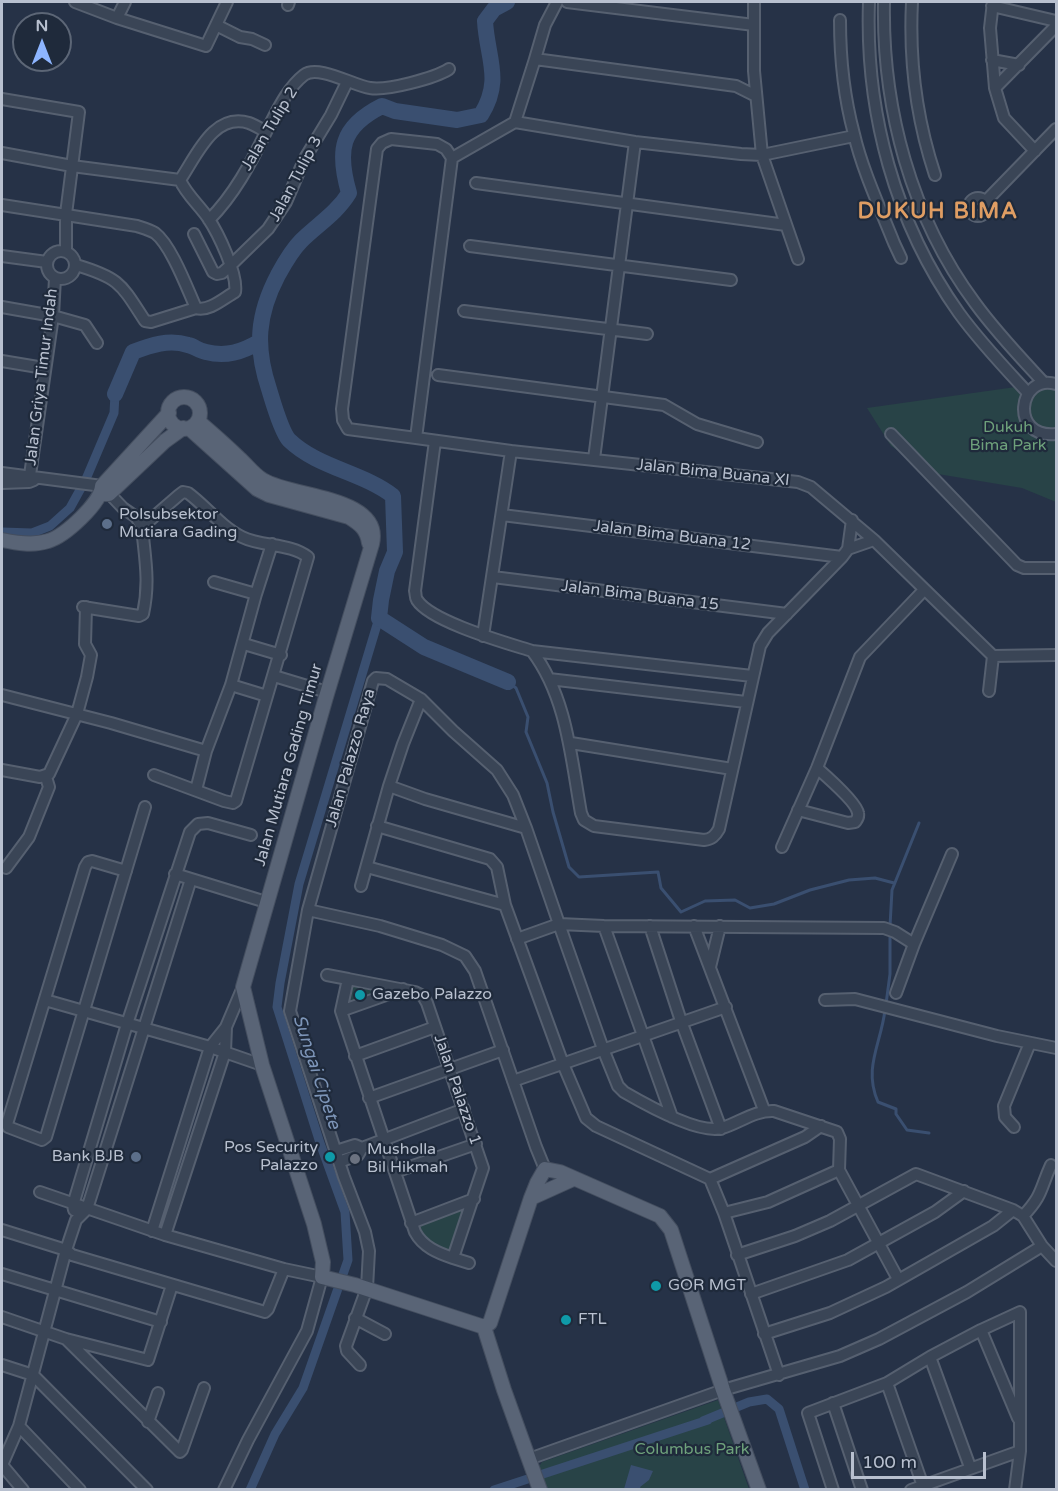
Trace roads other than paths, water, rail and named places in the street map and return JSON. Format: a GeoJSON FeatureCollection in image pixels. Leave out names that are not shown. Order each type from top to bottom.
{"type":"FeatureCollection","features":[{"type":"Feature","properties":{"kind":"main road"},"geometry":{"type":"LineString","coordinates":[[2,540],[32,543],[54,539],[84,514],[101,489],[169,413],[171,405],[177,399],[190,398],[199,408],[190,426],[165,441],[101,489]]}},
{"type":"Feature","properties":{"kind":"main road"},"geometry":{"type":"LineString","coordinates":[[169,413],[173,423],[190,426]]}},
{"type":"Feature","properties":{"kind":"main road","name":"Jalan Mutiara Gading Timur"},"geometry":{"type":"LineString","coordinates":[[190,426],[262,492],[337,513],[357,522],[367,533],[369,552],[243,987],[262,1065],[314,1224],[326,1277]]}},
{"type":"Feature","properties":{"kind":"main road"},"geometry":{"type":"LineString","coordinates":[[484,1327],[490,1323],[531,1198],[545,1169],[560,1172],[660,1216],[671,1230],[725,1396],[759,1490]]}},
{"type":"Feature","properties":{"kind":"main road"},"geometry":{"type":"LineString","coordinates":[[531,1198],[573,1179]]}},
{"type":"Feature","properties":{"kind":"main road"},"geometry":{"type":"LineString","coordinates":[[326,1277],[361,1286],[484,1327]]}},
{"type":"Feature","properties":{"kind":"main road"},"geometry":{"type":"LineString","coordinates":[[484,1327],[504,1390],[540,1488]]}},
{"type":"Feature","properties":{"kind":"street"},"geometry":{"type":"LineString","coordinates":[[75,2],[90,9],[206,46],[227,2]]}},
{"type":"Feature","properties":{"kind":"street"},"geometry":{"type":"LineString","coordinates":[[117,18],[125,2]]}},
{"type":"Feature","properties":{"kind":"street"},"geometry":{"type":"LineString","coordinates":[[515,122],[543,31],[556,2]]}},
{"type":"Feature","properties":{"kind":"street"},"geometry":{"type":"LineString","coordinates":[[567,2],[754,25]]}},
{"type":"Feature","properties":{"kind":"street"},"geometry":{"type":"LineString","coordinates":[[754,2],[754,71],[762,155],[798,260]]}},
{"type":"Feature","properties":{"kind":"street"},"geometry":{"type":"LineString","coordinates":[[869,2],[871,81],[879,130],[895,187],[909,224],[931,268],[959,313],[992,354],[1029,393]]}},
{"type":"Feature","properties":{"kind":"street"},"geometry":{"type":"LineString","coordinates":[[884,2],[883,31],[887,78],[895,125],[908,171],[925,215],[946,258],[980,311],[1007,344],[1053,382]]}},
{"type":"Feature","properties":{"kind":"street"},"geometry":{"type":"LineString","coordinates":[[912,2],[910,42],[915,95],[935,175]]}},
{"type":"Feature","properties":{"kind":"street"},"geometry":{"type":"LineString","coordinates":[[1035,151],[1004,118],[995,88],[992,60],[992,4],[1056,21]]}},
{"type":"Feature","properties":{"kind":"street"},"geometry":{"type":"LineString","coordinates":[[840,20],[840,48],[854,136],[901,258]]}},
{"type":"Feature","properties":{"kind":"street"},"geometry":{"type":"LineString","coordinates":[[216,25],[240,37],[265,45]]}},
{"type":"Feature","properties":{"kind":"street"},"geometry":{"type":"LineString","coordinates":[[995,88],[1056,26]]}},
{"type":"Feature","properties":{"kind":"street"},"geometry":{"type":"LineString","coordinates":[[535,59],[736,86],[756,96]]}},
{"type":"Feature","properties":{"kind":"street"},"geometry":{"type":"LineString","coordinates":[[992,60],[1019,65]]}},
{"type":"Feature","properties":{"kind":"street"},"geometry":{"type":"LineString","coordinates":[[347,82],[371,88],[392,87],[436,76],[449,69]]}},
{"type":"Feature","properties":{"kind":"street","name":"Jalan Tulip 2"},"geometry":{"type":"LineString","coordinates":[[209,220],[236,187],[272,119],[291,90],[306,74],[314,72],[336,76],[347,82]]}},
{"type":"Feature","properties":{"kind":"street","name":"Jalan Tulip 3"},"geometry":{"type":"LineString","coordinates":[[231,265],[268,229],[286,202],[305,158],[331,116],[347,82]]}},
{"type":"Feature","properties":{"kind":"street"},"geometry":{"type":"LineString","coordinates":[[2,99],[78,110],[80,115],[66,214],[66,251]]}},
{"type":"Feature","properties":{"kind":"street"},"geometry":{"type":"LineString","coordinates":[[180,180],[205,139],[215,130],[239,122],[249,123],[266,132]]}},
{"type":"Feature","properties":{"kind":"street"},"geometry":{"type":"LineString","coordinates":[[416,438],[452,158],[515,122],[635,142],[762,155],[854,136]]}},
{"type":"Feature","properties":{"kind":"street"},"geometry":{"type":"LineString","coordinates":[[986,201],[1056,129]]}},
{"type":"Feature","properties":{"kind":"street","name":"Jalan Bima Buana XI"},"geometry":{"type":"LineString","coordinates":[[452,158],[446,149],[437,144],[391,140],[382,143],[377,148],[344,398],[343,420],[348,429],[511,451],[804,484],[811,487],[874,540],[993,656]]}},
{"type":"Feature","properties":{"kind":"street"},"geometry":{"type":"LineString","coordinates":[[594,459],[635,142]]}},
{"type":"Feature","properties":{"kind":"street"},"geometry":{"type":"LineString","coordinates":[[2,153],[72,166],[180,180]]}},
{"type":"Feature","properties":{"kind":"street"},"geometry":{"type":"LineString","coordinates":[[76,265],[102,272],[122,285],[145,321],[151,322],[196,308],[202,310],[209,308],[235,292],[236,284],[231,265],[209,220],[180,180]]}},
{"type":"Feature","properties":{"kind":"street"},"geometry":{"type":"LineString","coordinates":[[476,183],[786,225]]}},
{"type":"Feature","properties":{"kind":"street"},"geometry":{"type":"LineString","coordinates":[[2,205],[137,226],[157,235],[174,260],[196,308]]}},
{"type":"Feature","properties":{"kind":"street"},"geometry":{"type":"LineString","coordinates":[[194,234],[213,272],[222,273],[231,265]]}},
{"type":"Feature","properties":{"kind":"street"},"geometry":{"type":"LineString","coordinates":[[470,246],[731,280]]}},
{"type":"Feature","properties":{"kind":"street"},"geometry":{"type":"LineString","coordinates":[[56,251],[66,251],[73,256],[76,265],[69,277],[64,279],[55,278],[48,271],[47,262],[56,251]]}},
{"type":"Feature","properties":{"kind":"street"},"geometry":{"type":"LineString","coordinates":[[2,256],[47,262]]}},
{"type":"Feature","properties":{"kind":"street"},"geometry":{"type":"LineString","coordinates":[[931,268],[946,258]]}},
{"type":"Feature","properties":{"kind":"street","name":"Jalan Griya Timur Indah"},"geometry":{"type":"LineString","coordinates":[[32,479],[44,368],[54,316],[55,278]]}},
{"type":"Feature","properties":{"kind":"street"},"geometry":{"type":"LineString","coordinates":[[2,306],[54,316],[85,325],[98,343]]}},
{"type":"Feature","properties":{"kind":"street"},"geometry":{"type":"LineString","coordinates":[[464,311],[647,334]]}},
{"type":"Feature","properties":{"kind":"street"},"geometry":{"type":"LineString","coordinates":[[2,360],[44,368]]}},
{"type":"Feature","properties":{"kind":"street"},"geometry":{"type":"LineString","coordinates":[[438,375],[664,405],[697,424],[756,442]]}},
{"type":"Feature","properties":{"kind":"street"},"geometry":{"type":"LineString","coordinates":[[1053,382],[1035,386],[1023,404],[1024,417],[1031,428],[1042,434],[1056,434]]}},
{"type":"Feature","properties":{"kind":"street"},"geometry":{"type":"LineString","coordinates":[[891,434],[1017,565],[1024,568],[1056,568]]}},
{"type":"Feature","properties":{"kind":"street"},"geometry":{"type":"LineString","coordinates":[[435,441],[415,591],[417,600],[428,609],[453,624],[532,651],[752,676]]}},
{"type":"Feature","properties":{"kind":"street"},"geometry":{"type":"LineString","coordinates":[[483,636],[511,451]]}},
{"type":"Feature","properties":{"kind":"street","name":"Jalan Griya Timur Indah"},"geometry":{"type":"LineString","coordinates":[[2,472],[32,479],[67,482],[101,489]]}},
{"type":"Feature","properties":{"kind":"street","name":"Jalan Griya Timur Indah"},"geometry":{"type":"LineString","coordinates":[[2,483],[32,479]]}},
{"type":"Feature","properties":{"kind":"street"},"geometry":{"type":"LineString","coordinates":[[46,777],[77,714],[87,677],[91,655],[85,644],[84,607],[139,616],[143,614],[148,569],[142,527],[136,517],[101,489]]}},
{"type":"Feature","properties":{"kind":"street"},"geometry":{"type":"LineString","coordinates":[[142,527],[183,492],[188,493],[243,538],[272,544],[308,557],[235,803],[154,775]]}},
{"type":"Feature","properties":{"kind":"street","name":"Jalan Bima Buana 12"},"geometry":{"type":"LineString","coordinates":[[502,515],[845,553]]}},
{"type":"Feature","properties":{"kind":"street"},"geometry":{"type":"LineString","coordinates":[[845,553],[852,520]]}},
{"type":"Feature","properties":{"kind":"street"},"geometry":{"type":"LineString","coordinates":[[532,651],[549,679],[571,743],[584,820],[594,826],[711,839],[719,828],[760,646],[768,633],[845,553],[874,540]]}},
{"type":"Feature","properties":{"kind":"street"},"geometry":{"type":"LineString","coordinates":[[196,790],[206,752],[244,644],[255,594],[272,544]]}},
{"type":"Feature","properties":{"kind":"street","name":"Jalan Bima Buana 15"},"geometry":{"type":"LineString","coordinates":[[493,577],[787,614]]}},
{"type":"Feature","properties":{"kind":"street"},"geometry":{"type":"LineString","coordinates":[[214,582],[255,594]]}},
{"type":"Feature","properties":{"kind":"street"},"geometry":{"type":"LineString","coordinates":[[782,847],[817,768],[860,657],[924,590]]}},
{"type":"Feature","properties":{"kind":"street"},"geometry":{"type":"LineString","coordinates":[[244,644],[280,655]]}},
{"type":"Feature","properties":{"kind":"street"},"geometry":{"type":"LineString","coordinates":[[989,691],[993,656],[1056,656]]}},
{"type":"Feature","properties":{"kind":"street"},"geometry":{"type":"LineString","coordinates":[[274,676],[327,692]]}},
{"type":"Feature","properties":{"kind":"street","name":"Jalan Palazzo Raya"},"geometry":{"type":"LineString","coordinates":[[360,1365],[347,1351],[346,1346],[355,1318],[369,1251],[365,1233],[290,1011],[308,910],[373,681],[376,678],[383,677],[421,699],[497,770],[513,795],[603,1049],[620,1089],[672,1117],[707,1128],[721,1129]]}},
{"type":"Feature","properties":{"kind":"street"},"geometry":{"type":"LineString","coordinates":[[549,679],[746,702]]}},
{"type":"Feature","properties":{"kind":"street"},"geometry":{"type":"LineString","coordinates":[[231,685],[267,696]]}},
{"type":"Feature","properties":{"kind":"street"},"geometry":{"type":"LineString","coordinates":[[2,695],[77,714],[206,752]]}},
{"type":"Feature","properties":{"kind":"street"},"geometry":{"type":"LineString","coordinates":[[361,886],[389,786],[421,699]]}},
{"type":"Feature","properties":{"kind":"street"},"geometry":{"type":"LineString","coordinates":[[571,743],[732,769]]}},
{"type":"Feature","properties":{"kind":"street"},"geometry":{"type":"LineString","coordinates":[[798,810],[848,823],[855,822],[857,819],[858,813],[855,807],[817,768]]}},
{"type":"Feature","properties":{"kind":"street"},"geometry":{"type":"LineString","coordinates":[[2,770],[46,777]]}},
{"type":"Feature","properties":{"kind":"street"},"geometry":{"type":"LineString","coordinates":[[6,868],[29,837],[49,787],[46,777]]}},
{"type":"Feature","properties":{"kind":"street"},"geometry":{"type":"LineString","coordinates":[[389,786],[425,799],[526,828]]}},
{"type":"Feature","properties":{"kind":"street"},"geometry":{"type":"LineString","coordinates":[[126,871],[92,861],[88,862],[7,1124],[8,1127],[42,1140],[46,1137],[84,1011],[126,871],[145,807]]}},
{"type":"Feature","properties":{"kind":"street"},"geometry":{"type":"LineString","coordinates":[[23,1490],[2,1465],[19,1426],[76,1220],[74,1205],[127,1024],[175,874],[190,832],[198,824],[208,823],[251,835]]}},
{"type":"Feature","properties":{"kind":"street"},"geometry":{"type":"LineString","coordinates":[[377,826],[490,859],[497,867],[505,905],[517,939],[563,1064],[590,1123],[710,1179],[724,1213],[779,1375]]}},
{"type":"Feature","properties":{"kind":"street"},"geometry":{"type":"LineString","coordinates":[[896,993],[952,854]]}},
{"type":"Feature","properties":{"kind":"street"},"geometry":{"type":"LineString","coordinates":[[367,867],[505,905]]}},
{"type":"Feature","properties":{"kind":"street"},"geometry":{"type":"LineString","coordinates":[[175,874],[266,902]]}},
{"type":"Feature","properties":{"kind":"street"},"geometry":{"type":"LineString","coordinates":[[76,1220],[87,1209],[190,879]]}},
{"type":"Feature","properties":{"kind":"street"},"geometry":{"type":"LineString","coordinates":[[308,910],[389,928],[442,945],[465,956],[475,971],[545,1169]]}},
{"type":"Feature","properties":{"kind":"street"},"geometry":{"type":"LineString","coordinates":[[517,939],[559,924],[884,928],[914,944]]}},
{"type":"Feature","properties":{"kind":"street"},"geometry":{"type":"LineString","coordinates":[[604,926],[672,1117]]}},
{"type":"Feature","properties":{"kind":"street"},"geometry":{"type":"LineString","coordinates":[[650,926],[681,1021],[721,1129],[764,1110],[774,1111],[837,1132],[840,1135],[839,1170],[898,1280]]}},
{"type":"Feature","properties":{"kind":"street"},"geometry":{"type":"LineString","coordinates":[[694,926],[764,1110]]}},
{"type":"Feature","properties":{"kind":"street"},"geometry":{"type":"LineString","coordinates":[[710,967],[720,926]]}},
{"type":"Feature","properties":{"kind":"street","name":"Jalan Palazzo 1"},"geometry":{"type":"LineString","coordinates":[[327,975],[403,989],[423,996],[483,1168],[453,1258]]}},
{"type":"Feature","properties":{"kind":"street"},"geometry":{"type":"LineString","coordinates":[[348,979],[341,1011],[411,1223],[423,1242],[441,1254],[469,1263]]}},
{"type":"Feature","properties":{"kind":"street","name":"Jalan Mutiara Gading Timur"},"geometry":{"type":"LineString","coordinates":[[152,1231],[210,1047],[226,1027],[243,987]]}},
{"type":"Feature","properties":{"kind":"street"},"geometry":{"type":"LineString","coordinates":[[341,1011],[403,989]]}},
{"type":"Feature","properties":{"kind":"street"},"geometry":{"type":"LineString","coordinates":[[825,1000],[855,999],[997,1036],[1056,1048]]}},
{"type":"Feature","properties":{"kind":"street"},"geometry":{"type":"LineString","coordinates":[[45,1000],[210,1047],[262,1065]]}},
{"type":"Feature","properties":{"kind":"street"},"geometry":{"type":"LineString","coordinates":[[513,1081],[726,1007]]}},
{"type":"Feature","properties":{"kind":"street","name":"Jalan Mutiara Gading Timur"},"geometry":{"type":"LineString","coordinates":[[165,1235],[225,1052],[226,1027]]}},
{"type":"Feature","properties":{"kind":"street"},"geometry":{"type":"LineString","coordinates":[[355,1056],[435,1028]]}},
{"type":"Feature","properties":{"kind":"street"},"geometry":{"type":"LineString","coordinates":[[1014,1127],[1005,1117],[1004,1106],[1030,1042]]}},
{"type":"Feature","properties":{"kind":"street"},"geometry":{"type":"LineString","coordinates":[[369,1098],[503,1050]]}},
{"type":"Feature","properties":{"kind":"street"},"geometry":{"type":"LineString","coordinates":[[338,1157],[358,1155],[362,1148],[464,1109]]}},
{"type":"Feature","properties":{"kind":"street"},"geometry":{"type":"LineString","coordinates":[[710,1179],[805,1137],[821,1126]]}},
{"type":"Feature","properties":{"kind":"street"},"geometry":{"type":"LineString","coordinates":[[395,1172],[476,1144]]}},
{"type":"Feature","properties":{"kind":"street"},"geometry":{"type":"LineString","coordinates":[[764,1334],[830,1313],[855,1302],[1036,1203],[1051,1165]]}},
{"type":"Feature","properties":{"kind":"street"},"geometry":{"type":"LineString","coordinates":[[724,1213],[768,1202],[839,1170]]}},
{"type":"Feature","properties":{"kind":"street"},"geometry":{"type":"LineString","coordinates":[[737,1255],[795,1236],[830,1221],[916,1174],[1018,1213],[1042,1246],[1056,1260]]}},
{"type":"Feature","properties":{"kind":"street"},"geometry":{"type":"LineString","coordinates":[[751,1294],[848,1260],[934,1212],[964,1191]]}},
{"type":"Feature","properties":{"kind":"street"},"geometry":{"type":"LineString","coordinates":[[40,1192],[165,1235],[284,1269],[326,1277],[307,1331],[248,1440],[224,1490]]}},
{"type":"Feature","properties":{"kind":"street"},"geometry":{"type":"LineString","coordinates":[[411,1223],[474,1199]]}},
{"type":"Feature","properties":{"kind":"street"},"geometry":{"type":"LineString","coordinates":[[2,1230],[66,1250],[72,1255],[265,1312],[284,1269]]}},
{"type":"Feature","properties":{"kind":"street"},"geometry":{"type":"LineString","coordinates":[[530,1463],[725,1396],[779,1375],[840,1356],[879,1340],[967,1292],[1042,1246]]}},
{"type":"Feature","properties":{"kind":"street"},"geometry":{"type":"LineString","coordinates":[[2,1274],[161,1322]]}},
{"type":"Feature","properties":{"kind":"street"},"geometry":{"type":"LineString","coordinates":[[2,1317],[66,1339],[148,1360],[172,1285]]}},
{"type":"Feature","properties":{"kind":"street"},"geometry":{"type":"LineString","coordinates":[[833,1490],[808,1413],[887,1383],[930,1357],[1018,1312],[1022,1315],[1020,1451],[1015,1490]]}},
{"type":"Feature","properties":{"kind":"street"},"geometry":{"type":"LineString","coordinates":[[355,1318],[385,1334]]}},
{"type":"Feature","properties":{"kind":"street"},"geometry":{"type":"LineString","coordinates":[[981,1330],[1020,1422]]}},
{"type":"Feature","properties":{"kind":"street"},"geometry":{"type":"LineString","coordinates":[[66,1339],[177,1450],[182,1450],[204,1388]]}},
{"type":"Feature","properties":{"kind":"street"},"geometry":{"type":"LineString","coordinates":[[930,1357],[970,1467]]}},
{"type":"Feature","properties":{"kind":"street"},"geometry":{"type":"LineString","coordinates":[[2,1365],[33,1375],[147,1490]]}},
{"type":"Feature","properties":{"kind":"street"},"geometry":{"type":"LineString","coordinates":[[887,1383],[923,1486]]}},
{"type":"Feature","properties":{"kind":"street"},"geometry":{"type":"LineString","coordinates":[[148,1422],[158,1394]]}},
{"type":"Feature","properties":{"kind":"street"},"geometry":{"type":"LineString","coordinates":[[833,1403],[862,1490]]}},
{"type":"Feature","properties":{"kind":"street"},"geometry":{"type":"LineString","coordinates":[[19,1426],[80,1490]]}},
{"type":"Feature","properties":{"kind":"street"},"geometry":{"type":"LineString","coordinates":[[911,1490],[1020,1451]]}},
{"type":"Feature","properties":{"kind":"water"},"geometry":{"type":"Polygon","coordinates":[[[631,1465],[653,1471],[649,1480],[640,1487],[641,1489],[624,1489],[631,1465]]]}},
{"type":"Feature","properties":{"kind":"waterway"},"geometry":{"type":"LineString","coordinates":[[507,2],[494,9],[485,21],[492,80],[488,102],[481,115],[457,120],[395,111],[382,106],[368,114],[350,132],[343,153],[349,193],[333,213],[297,245],[285,262],[266,304],[260,331],[260,345],[273,401],[280,423],[289,440],[313,457],[368,481],[393,496],[395,552],[387,571],[379,618],[424,647],[508,682]]}},
{"type":"Feature","properties":{"kind":"waterway"},"geometry":{"type":"LineString","coordinates":[[115,394],[133,352],[140,349],[160,344],[181,343],[201,351],[227,354],[259,342]]}},
{"type":"Feature","properties":{"kind":"waterway"},"geometry":{"type":"LineString","coordinates":[[2,532],[32,533],[50,526],[70,508],[86,479],[114,413],[115,394]]}},
{"type":"Feature","properties":{"kind":"waterway","name":"Sungai Cipete"},"geometry":{"type":"LineString","coordinates":[[250,1490],[275,1434],[303,1388],[348,1260],[345,1212],[320,1143],[277,1007],[299,884],[379,618]]}},
{"type":"Feature","properties":{"kind":"waterway"},"geometry":{"type":"LineString","coordinates":[[508,682],[516,688],[528,717],[526,732],[547,783],[569,867],[579,877],[658,872],[661,888],[681,912],[705,901],[735,900],[750,908],[774,904],[810,890],[849,880],[875,878],[894,883]]}},
{"type":"Feature","properties":{"kind":"waterway"},"geometry":{"type":"LineString","coordinates":[[890,926],[892,890],[919,823]]}},
{"type":"Feature","properties":{"kind":"waterway"},"geometry":{"type":"LineString","coordinates":[[886,1004],[890,974],[890,933]]}},
{"type":"Feature","properties":{"kind":"waterway"},"geometry":{"type":"LineString","coordinates":[[885,1010],[874,1056],[872,1078],[878,1102],[896,1109],[896,1114],[907,1130],[929,1133]]}},
{"type":"Feature","properties":{"kind":"waterway"},"geometry":{"type":"LineString","coordinates":[[703,1421],[749,1402],[767,1399],[779,1409],[805,1490]]}},
{"type":"Feature","properties":{"kind":"waterway"},"geometry":{"type":"LineString","coordinates":[[494,1490],[708,1420]]}},
{"type":"Feature","properties":{"kind":"place","name":"Polsubsektor Mutiara Gading"},"geometry":{"type":"Point","coordinates":[107,524]}},
{"type":"Feature","properties":{"kind":"place","name":"Gazebo Palazzo"},"geometry":{"type":"Point","coordinates":[360,995]}},
{"type":"Feature","properties":{"kind":"place","name":"Bank BJB"},"geometry":{"type":"Point","coordinates":[136,1157]}},
{"type":"Feature","properties":{"kind":"place","name":"Pos Security Palazzo"},"geometry":{"type":"Point","coordinates":[330,1157]}},
{"type":"Feature","properties":{"kind":"place","name":"Musholla Bil Hikmah"},"geometry":{"type":"Point","coordinates":[355,1159]}},
{"type":"Feature","properties":{"kind":"place","name":"GOR MGT"},"geometry":{"type":"Point","coordinates":[656,1286]}},
{"type":"Feature","properties":{"kind":"place","name":"FTL"},"geometry":{"type":"Point","coordinates":[566,1320]}},
{"type":"Feature","properties":{"kind":"district","name":"DUKUH BIMA"},"geometry":{"type":"Point","coordinates":[938,212]}},
{"type":"Feature","properties":{"kind":"park label","name":"Dukuh Bima Park"},"geometry":{"type":"Point","coordinates":[1008,437]}},
{"type":"Feature","properties":{"kind":"park label","name":"Columbus Park"},"geometry":{"type":"Point","coordinates":[692,1450]}}]}
